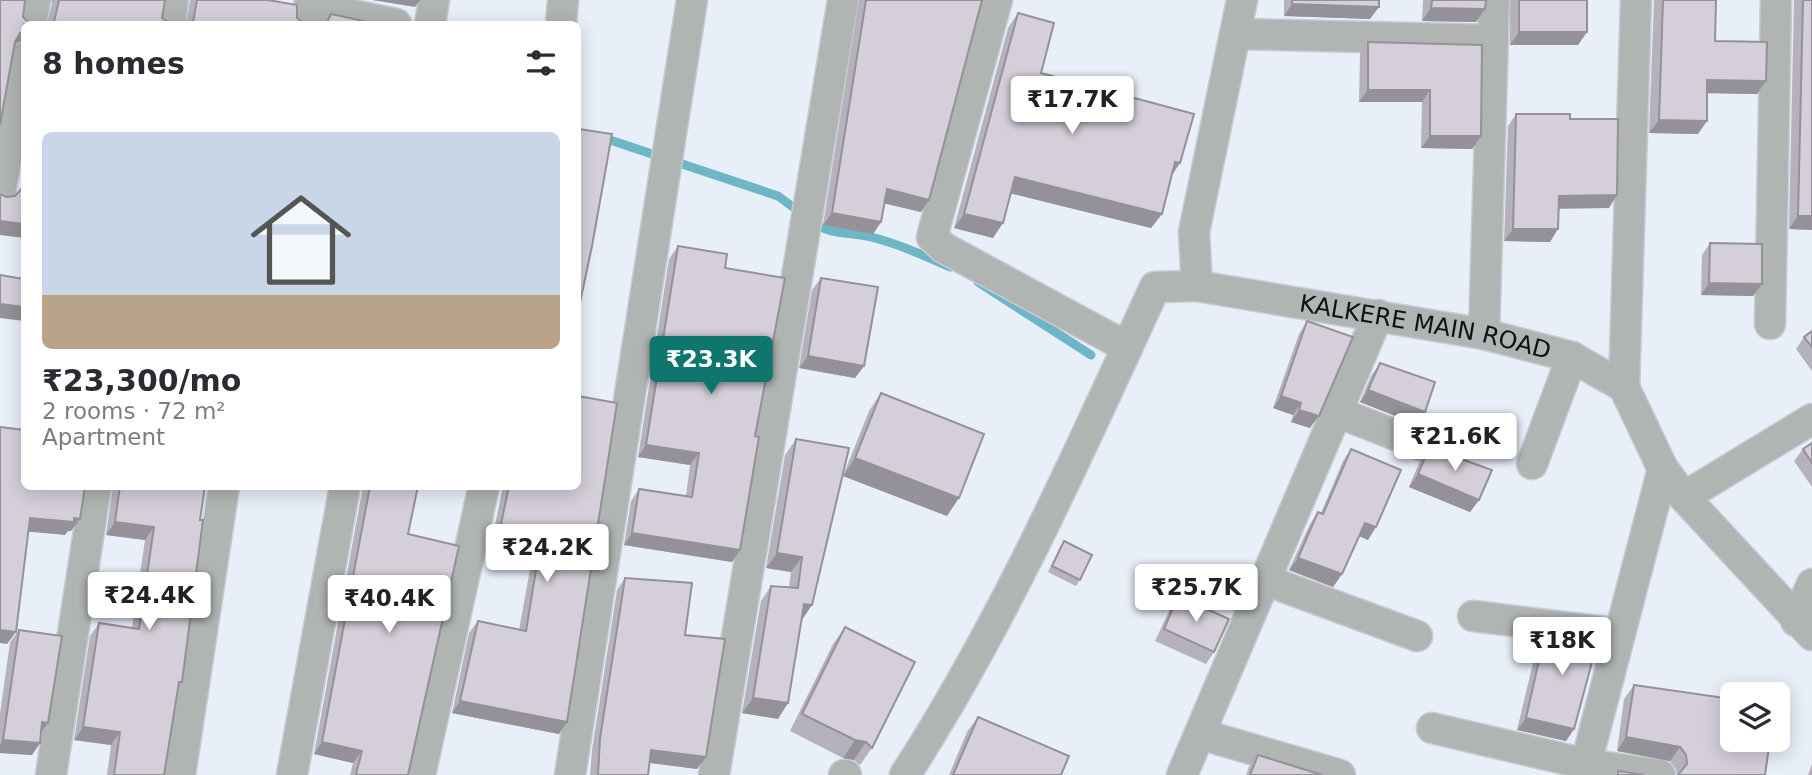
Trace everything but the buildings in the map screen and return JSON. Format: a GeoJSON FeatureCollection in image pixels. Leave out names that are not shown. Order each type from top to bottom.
{"type":"FeatureCollection","features":[{"type":"Feature","properties":{"kind":"street"},"geometry":{"type":"LineString","coordinates":[[31,21],[35,0]]}},
{"type":"Feature","properties":{"kind":"street"},"geometry":{"type":"LineString","coordinates":[[170,21],[173,0]]}},
{"type":"Feature","properties":{"kind":"street"},"geometry":{"type":"LineString","coordinates":[[430,21],[434,0]]}},
{"type":"Feature","properties":{"kind":"street"},"geometry":{"type":"LineString","coordinates":[[561,21],[563,0]]}},
{"type":"Feature","properties":{"kind":"street"},"geometry":{"type":"LineString","coordinates":[[570,775],[692,0]]}},
{"type":"Feature","properties":{"kind":"street"},"geometry":{"type":"LineString","coordinates":[[714,775],[843,0]]}},
{"type":"Feature","properties":{"kind":"street"},"geometry":{"type":"LineString","coordinates":[[905,775],[947,711],[1042,524],[1127,347],[944,248],[932,237],[997,0]]}},
{"type":"Feature","properties":{"kind":"street"},"geometry":{"type":"LineString","coordinates":[[1197,286],[1194,232],[1242,0]]}},
{"type":"Feature","properties":{"kind":"street"},"geometry":{"type":"LineString","coordinates":[[1484,334],[1494,0]]}},
{"type":"Feature","properties":{"kind":"street"},"geometry":{"type":"LineString","coordinates":[[1636,0],[1624,387],[1663,469],[1684,497],[1804,628]]}},
{"type":"Feature","properties":{"kind":"street"},"geometry":{"type":"LineString","coordinates":[[1770,324],[1776,0]]}},
{"type":"Feature","properties":{"kind":"street"},"geometry":{"type":"LineString","coordinates":[[306,21],[309,6],[382,21]]}},
{"type":"Feature","properties":{"kind":"street"},"geometry":{"type":"LineString","coordinates":[[1235,34],[1493,40]]}},
{"type":"Feature","properties":{"kind":"street"},"geometry":{"type":"LineString","coordinates":[[0,192],[21,74]]}},
{"type":"Feature","properties":{"kind":"street","name":"KALKERE MAIN ROAD"},"geometry":{"type":"LineString","coordinates":[[1127,347],[1155,287],[1197,286],[1484,334],[1572,357],[1624,387]]}},
{"type":"Feature","properties":{"kind":"street"},"geometry":{"type":"LineString","coordinates":[[1182,775],[1378,315]]}},
{"type":"Feature","properties":{"kind":"street"},"geometry":{"type":"LineString","coordinates":[[1532,464],[1572,357]]}},
{"type":"Feature","properties":{"kind":"street"},"geometry":{"type":"LineString","coordinates":[[1337,412],[1426,447]]}},
{"type":"Feature","properties":{"kind":"street"},"geometry":{"type":"LineString","coordinates":[[1684,497],[1812,419]]}},
{"type":"Feature","properties":{"kind":"street"},"geometry":{"type":"LineString","coordinates":[[1584,769],[1663,469]]}},
{"type":"Feature","properties":{"kind":"street"},"geometry":{"type":"LineString","coordinates":[[51,775],[95,490]]}},
{"type":"Feature","properties":{"kind":"street"},"geometry":{"type":"LineString","coordinates":[[180,775],[223,490]]}},
{"type":"Feature","properties":{"kind":"street"},"geometry":{"type":"LineString","coordinates":[[292,775],[344,490]]}},
{"type":"Feature","properties":{"kind":"street"},"geometry":{"type":"LineString","coordinates":[[420,775],[483,490]]}},
{"type":"Feature","properties":{"kind":"street"},"geometry":{"type":"LineString","coordinates":[[1265,580],[1416,636]]}},
{"type":"Feature","properties":{"kind":"street"},"geometry":{"type":"LineString","coordinates":[[1804,628],[1812,584]]}},
{"type":"Feature","properties":{"kind":"street"},"geometry":{"type":"LineString","coordinates":[[1473,616],[1620,634]]}},
{"type":"Feature","properties":{"kind":"street"},"geometry":{"type":"LineString","coordinates":[[1432,728],[1584,769],[1660,775]]}},
{"type":"Feature","properties":{"kind":"street"},"geometry":{"type":"LineString","coordinates":[[1200,734],[1340,775]]}},
{"type":"Feature","properties":{"kind":"waterway"},"geometry":{"type":"LineString","coordinates":[[581,137],[607,139],[778,196],[801,213]]}},
{"type":"Feature","properties":{"kind":"waterway"},"geometry":{"type":"LineString","coordinates":[[812,222],[833,231],[892,243],[950,267]]}},
{"type":"Feature","properties":{"kind":"waterway"},"geometry":{"type":"LineString","coordinates":[[978,282],[1091,355]]}}]}
